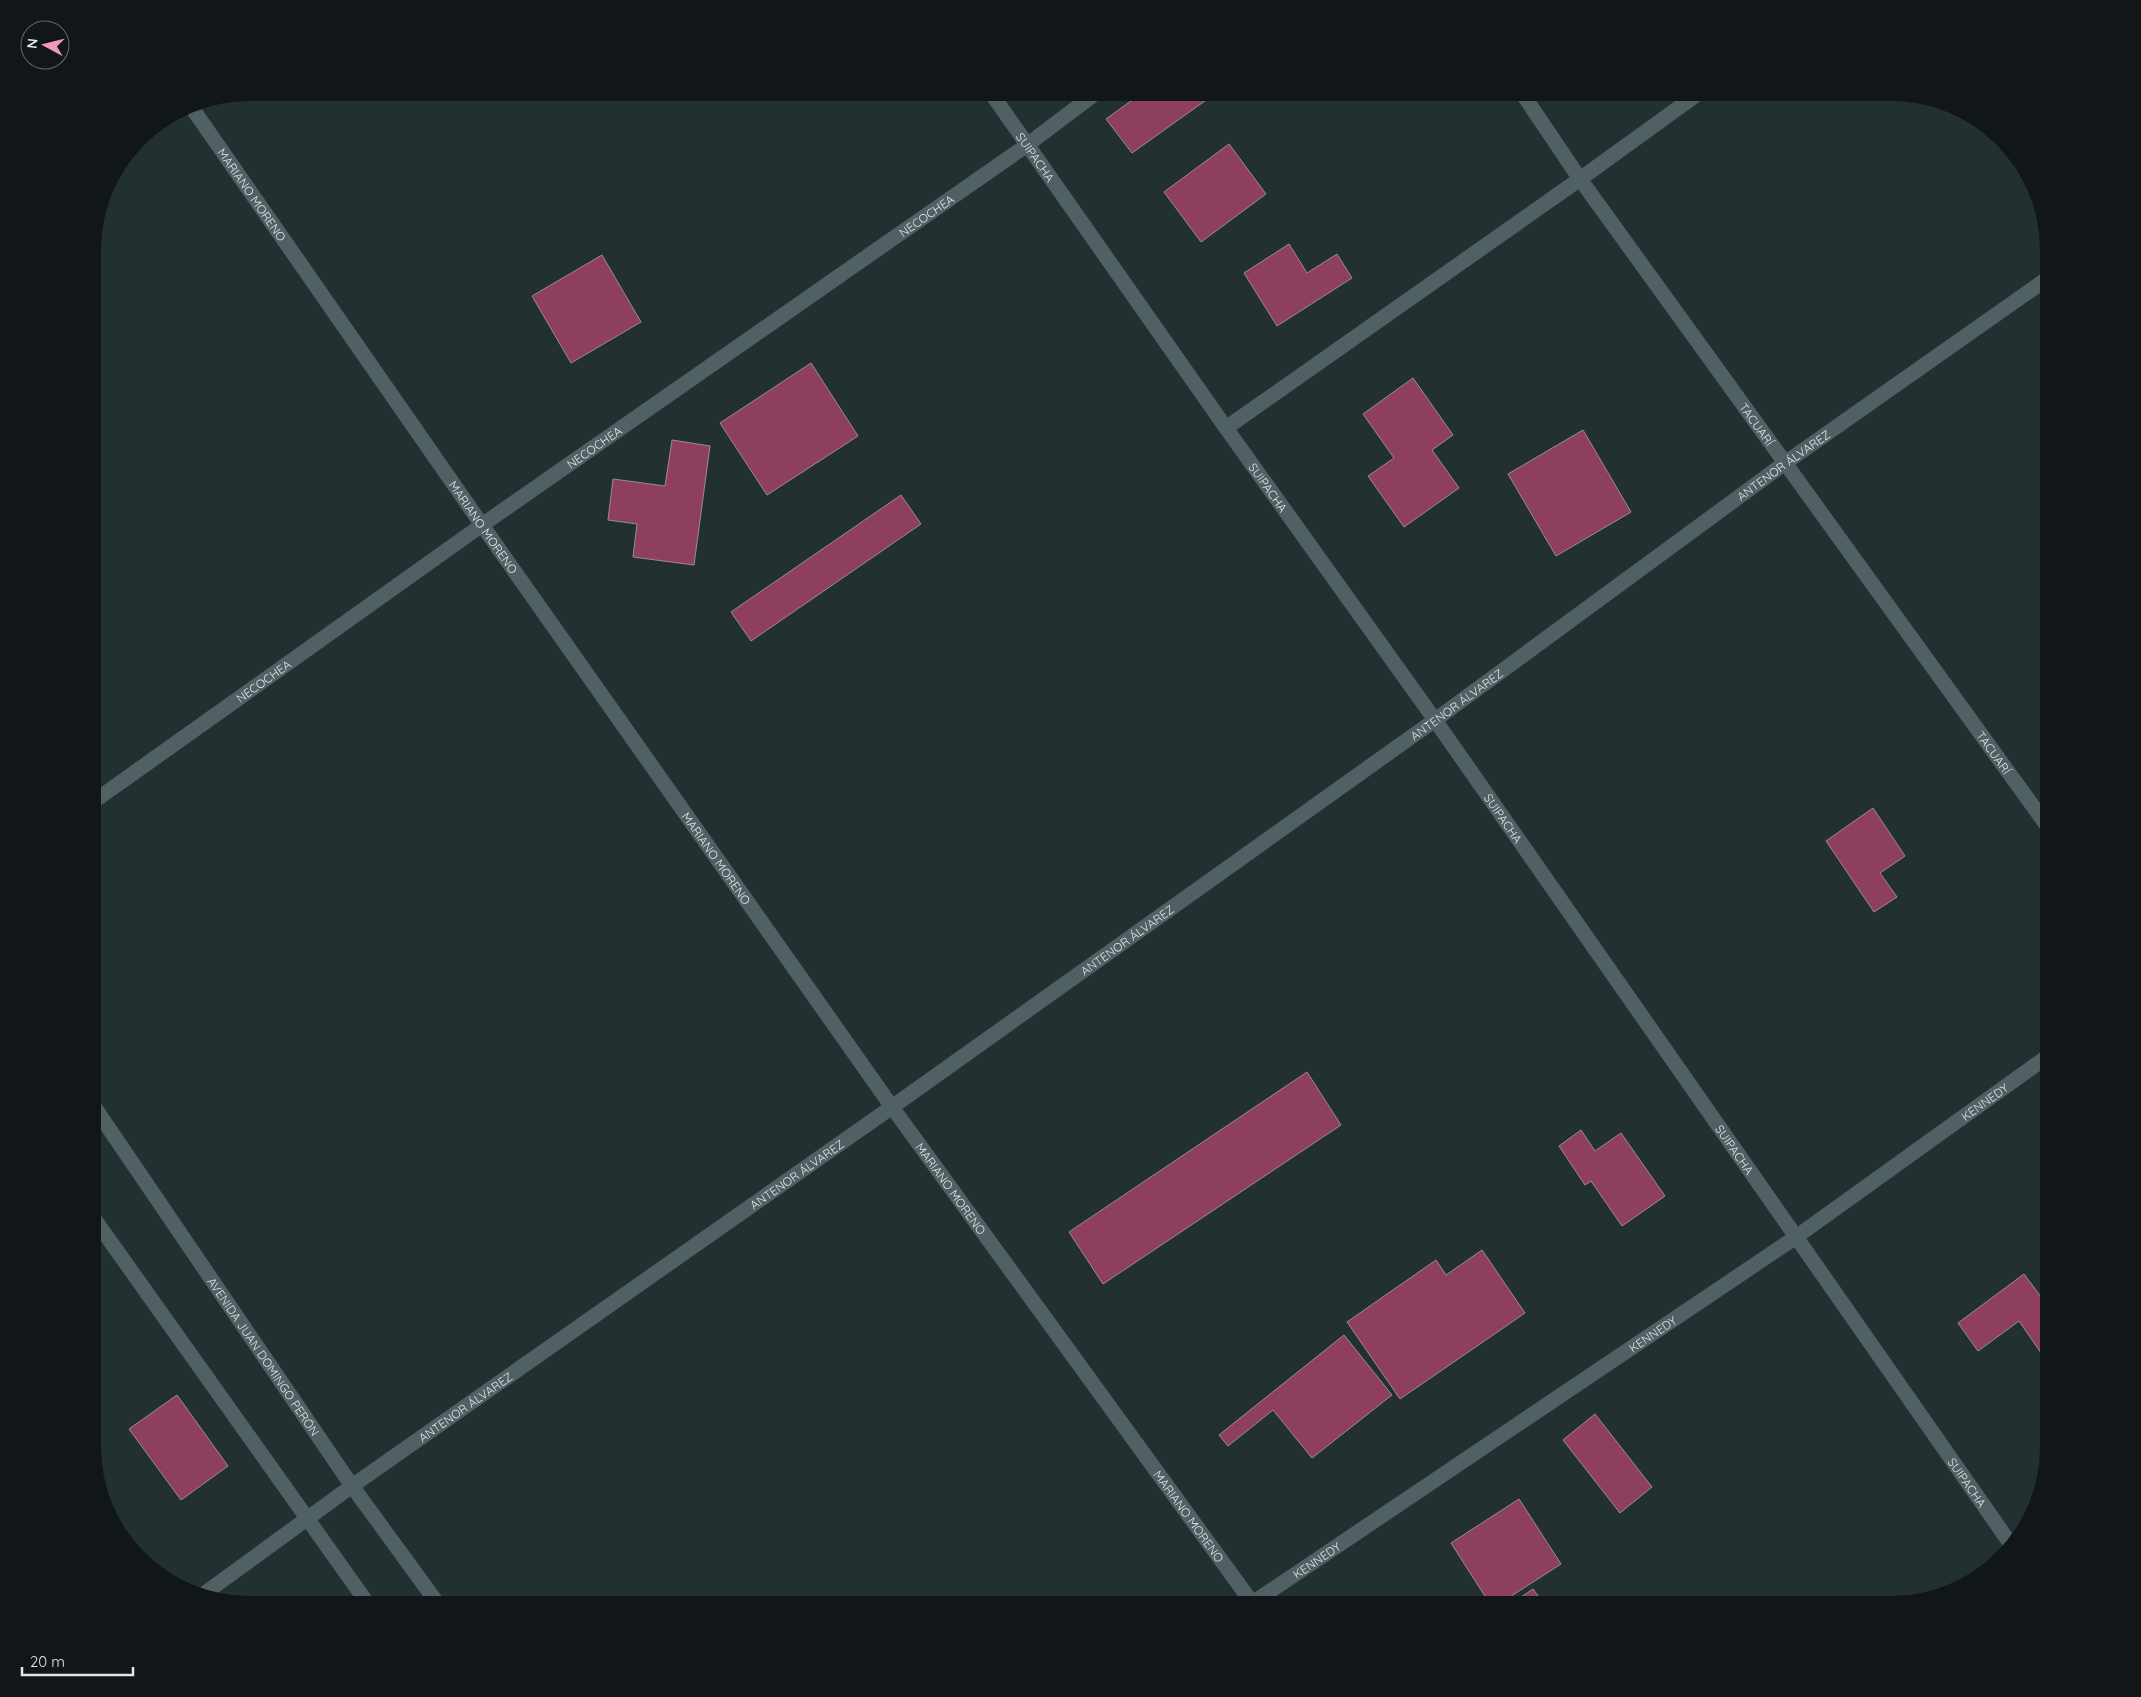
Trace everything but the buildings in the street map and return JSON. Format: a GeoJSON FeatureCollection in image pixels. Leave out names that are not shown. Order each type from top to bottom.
{"type":"FeatureCollection","features":[{"type":"Feature","properties":{"kind":"street","name":"SUIPACHA"},"geometry":{"type":"LineString","coordinates":[[997,101],[1226,428],[1435,720],[2007,1539]]}},
{"type":"Feature","properties":{"kind":"street","name":"NECOCHEA"},"geometry":{"type":"LineString","coordinates":[[102,796],[482,525],[1026,145],[1084,101]]}},
{"type":"Feature","properties":{"kind":"street","name":"TACUARÍ"},"geometry":{"type":"LineString","coordinates":[[1528,101],[1580,178],[2040,816]]}},
{"type":"Feature","properties":{"kind":"street"},"geometry":{"type":"LineString","coordinates":[[1226,428],[1686,101]]}},
{"type":"Feature","properties":{"kind":"street","name":"MARIANO MORENO"},"geometry":{"type":"LineString","coordinates":[[195,112],[482,525],[892,1107],[1246,1596]]}},
{"type":"Feature","properties":{"kind":"street","name":"ANTENOR ÁLVAREZ"},"geometry":{"type":"LineString","coordinates":[[210,1590],[352,1486],[892,1107],[1435,720],[1785,463],[2040,284]]}},
{"type":"Feature","properties":{"kind":"street","name":"KENNEDY"},"geometry":{"type":"LineString","coordinates":[[1264,1596],[1796,1237],[2040,1062]]}},
{"type":"Feature","properties":{"kind":"street","name":"AVENIDA JUAN DOMINGO PERÓN"},"geometry":{"type":"LineString","coordinates":[[102,1119],[352,1486],[432,1596]]}},
{"type":"Feature","properties":{"kind":"street"},"geometry":{"type":"LineString","coordinates":[[102,1230],[362,1596]]}}]}
